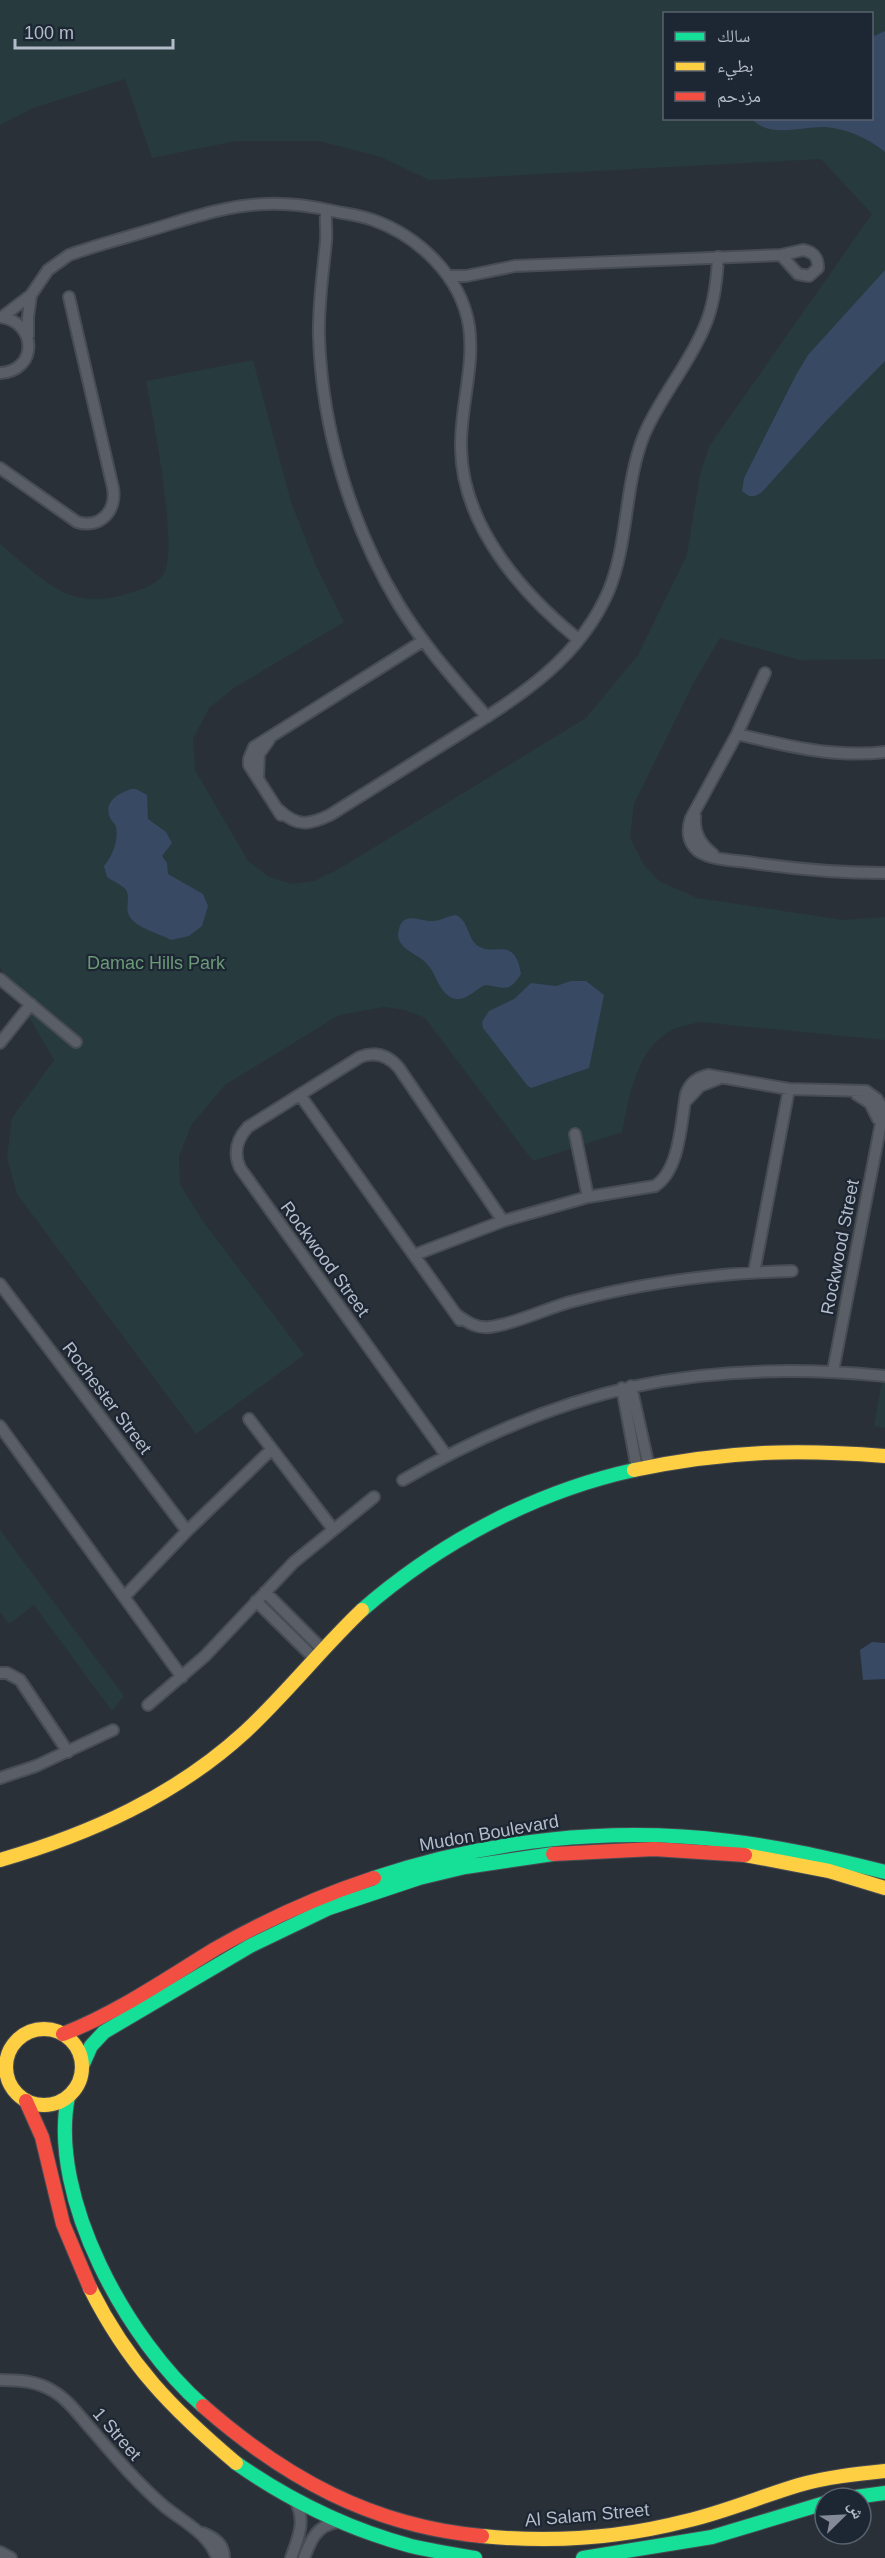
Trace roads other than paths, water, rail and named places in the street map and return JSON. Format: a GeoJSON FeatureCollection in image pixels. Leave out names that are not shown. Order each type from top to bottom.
{"type":"FeatureCollection","features":[{"type":"Feature","properties":{"kind":"street"},"geometry":{"type":"LineString","coordinates":[[1,317],[31,295],[48,270],[69,255],[213,212],[265,204],[287,204],[355,214],[374,220],[400,233],[421,247],[448,276],[458,294],[468,325],[470,339],[461,449],[464,475],[471,501],[487,534],[519,582],[555,620],[578,639]]}},
{"type":"Feature","properties":{"kind":"street"},"geometry":{"type":"LineString","coordinates":[[331,211],[320,303],[319,337],[326,403],[346,487],[374,557],[399,605],[423,641],[487,717]]}},
{"type":"Feature","properties":{"kind":"street"},"geometry":{"type":"LineString","coordinates":[[448,276],[472,275],[515,266],[782,255]]}},
{"type":"Feature","properties":{"kind":"street"},"geometry":{"type":"LineString","coordinates":[[423,641],[264,744],[259,754],[258,781],[288,824],[304,831],[320,826],[330,815],[529,689],[578,639],[608,591],[618,564],[629,487],[644,434],[705,327],[716,288],[718,257]]}},
{"type":"Feature","properties":{"kind":"street"},"geometry":{"type":"LineString","coordinates":[[458,294],[472,275]]}},
{"type":"Feature","properties":{"kind":"street"},"geometry":{"type":"LineString","coordinates":[[0,373],[17,368],[24,360],[28,350],[31,295]]}},
{"type":"Feature","properties":{"kind":"street"},"geometry":{"type":"LineString","coordinates":[[0,468],[77,522],[89,524],[101,520],[112,506],[112,488],[69,297]]}},
{"type":"Feature","properties":{"kind":"street"},"geometry":{"type":"LineString","coordinates":[[1,317],[18,324],[28,339]]}},
{"type":"Feature","properties":{"kind":"street"},"geometry":{"type":"LineString","coordinates":[[765,673],[737,734],[696,810],[697,836],[705,848],[719,859],[800,870],[885,873]]}},
{"type":"Feature","properties":{"kind":"street"},"geometry":{"type":"LineString","coordinates":[[737,734],[796,748],[827,752],[885,752]]}},
{"type":"Feature","properties":{"kind":"street"},"geometry":{"type":"LineString","coordinates":[[0,979],[76,1042]]}},
{"type":"Feature","properties":{"kind":"street"},"geometry":{"type":"LineString","coordinates":[[0,1043],[31,1004]]}},
{"type":"Feature","properties":{"kind":"street","name":"Rockwood Street"},"geometry":{"type":"LineString","coordinates":[[446,1455],[238,1162],[237,1145],[243,1132],[360,1057],[380,1055],[391,1059],[399,1068],[503,1221]]}},
{"type":"Feature","properties":{"kind":"street","name":"Rockwood Street"},"geometry":{"type":"LineString","coordinates":[[414,1255],[503,1221],[588,1197],[646,1188],[663,1181],[672,1167],[689,1087],[693,1081],[708,1075],[789,1089],[866,1091],[877,1099],[882,1111],[833,1371]]}},
{"type":"Feature","properties":{"kind":"street"},"geometry":{"type":"LineString","coordinates":[[754,1272],[789,1089]]}},
{"type":"Feature","properties":{"kind":"street"},"geometry":{"type":"LineString","coordinates":[[300,1095],[457,1315],[469,1329],[476,1332],[491,1332],[507,1323],[571,1302],[638,1286],[705,1276],[792,1271]]}},
{"type":"Feature","properties":{"kind":"street"},"geometry":{"type":"LineString","coordinates":[[575,1134],[588,1197]]}},
{"type":"Feature","properties":{"kind":"street","name":"Rochester Street"},"geometry":{"type":"LineString","coordinates":[[0,1284],[187,1531]]}},
{"type":"Feature","properties":{"kind":"street"},"geometry":{"type":"LineString","coordinates":[[403,1480],[446,1455],[530,1416],[627,1387],[732,1371],[782,1369],[885,1376]]}},
{"type":"Feature","properties":{"kind":"street"},"geometry":{"type":"LineString","coordinates":[[627,1387],[643,1468]]}},
{"type":"Feature","properties":{"kind":"street"},"geometry":{"type":"LineString","coordinates":[[249,1419],[333,1529]]}},
{"type":"Feature","properties":{"kind":"street"},"geometry":{"type":"LineString","coordinates":[[0,1426],[182,1677]]}},
{"type":"Feature","properties":{"kind":"street"},"geometry":{"type":"LineString","coordinates":[[124,1597],[187,1531],[272,1450]]}},
{"type":"Feature","properties":{"kind":"street"},"geometry":{"type":"LineString","coordinates":[[0,1860],[42,1849],[87,1833],[170,1790],[208,1763],[244,1732],[378,1595],[445,1547],[526,1506],[568,1490],[643,1468],[692,1459],[763,1451],[833,1451],[885,1456]]}},
{"type":"Feature","properties":{"kind":"street"},"geometry":{"type":"LineString","coordinates":[[148,1705],[206,1656],[294,1562],[374,1497]]}},
{"type":"Feature","properties":{"kind":"street"},"geometry":{"type":"LineString","coordinates":[[265,1592],[318,1654]]}},
{"type":"Feature","properties":{"kind":"street"},"geometry":{"type":"LineString","coordinates":[[256,1601],[318,1654]]}},
{"type":"Feature","properties":{"kind":"street"},"geometry":{"type":"LineString","coordinates":[[0,1673],[7,1673],[20,1680],[68,1752]]}},
{"type":"Feature","properties":{"kind":"street"},"geometry":{"type":"LineString","coordinates":[[0,1679],[13,1683],[30,1697]]}},
{"type":"Feature","properties":{"kind":"street"},"geometry":{"type":"LineString","coordinates":[[0,1778],[36,1766],[113,1730]]}},
{"type":"Feature","properties":{"kind":"street","name":"Mudon Boulevard"},"geometry":{"type":"LineString","coordinates":[[63,2034],[93,2022],[231,1940],[296,1908],[376,1877],[468,1852],[562,1838],[664,1835],[747,1841],[787,1848],[885,1872]]}},
{"type":"Feature","properties":{"kind":"street","name":"Mudon Boulevard"},"geometry":{"type":"LineString","coordinates":[[82,2064],[91,2046],[104,2032],[258,1942],[340,1904],[442,1871],[509,1858],[572,1851],[686,1850],[740,1854],[793,1863],[885,1888]]}},
{"type":"Feature","properties":{"kind":"street"},"geometry":{"type":"LineString","coordinates":[[26,2101],[40,2105],[55,2104],[68,2097],[76,2088],[81,2077],[82,2064],[76,2047],[63,2034],[52,2029],[27,2032],[5,2051],[5,2083],[26,2101],[39,2125],[55,2200],[70,2244],[92,2296],[125,2350],[167,2402],[194,2429],[253,2475],[296,2502],[337,2522],[410,2547],[475,2558]]}},
{"type":"Feature","properties":{"kind":"street","name":"Al Salam Street"},"geometry":{"type":"LineString","coordinates":[[68,2097],[62,2122],[62,2135],[73,2192],[85,2228],[117,2297],[148,2345],[184,2390],[235,2437],[263,2458],[321,2490],[362,2509],[401,2522],[480,2537],[559,2540],[612,2535],[674,2524],[719,2512],[803,2484],[885,2471]]}},
{"type":"Feature","properties":{"kind":"street","name":"1 Street"},"geometry":{"type":"LineString","coordinates":[[0,2380],[29,2382],[54,2391],[68,2402],[146,2490],[200,2532],[212,2547],[217,2558]]}},
{"type":"Feature","properties":{"kind":"street"},"geometry":{"type":"LineString","coordinates":[[291,2558],[301,2528],[300,2510],[296,2502]]}},
{"type":"Feature","properties":{"kind":"street"},"geometry":{"type":"LineString","coordinates":[[583,2558],[684,2543],[813,2506]]}},
{"type":"Feature","properties":{"kind":"street"},"geometry":{"type":"LineString","coordinates":[[684,2543],[685,2535],[718,2526],[719,2512]]}},
{"type":"Feature","properties":{"kind":"street"},"geometry":{"type":"LineString","coordinates":[[304,2558],[314,2535],[320,2528],[337,2522]]}},
{"type":"Feature","properties":{"kind":"street","name":"1 Street"},"geometry":{"type":"LineString","coordinates":[[200,2532],[216,2539],[221,2545],[224,2558]]}},
{"type":"Feature","properties":{"kind":"street"},"geometry":{"type":"LineString","coordinates":[[0,2552],[11,2558]]}},
{"type":"Feature","properties":{"kind":"water"},"geometry":{"type":"Polygon","coordinates":[[[885,31],[885,152],[864,138],[841,130],[825,127],[768,129],[753,120],[873,120],[873,37],[885,31]]]}},
{"type":"Feature","properties":{"kind":"water"},"geometry":{"type":"Polygon","coordinates":[[[885,270],[885,361],[826,421],[762,492],[754,496],[747,495],[742,491],[744,478],[808,355],[885,270]]]}},
{"type":"Feature","properties":{"kind":"water"},"geometry":{"type":"Polygon","coordinates":[[[131,789],[147,795],[148,819],[166,832],[172,843],[162,856],[167,863],[168,874],[203,894],[208,906],[202,926],[189,936],[171,940],[138,925],[128,914],[126,890],[107,877],[104,866],[110,858],[117,837],[116,827],[109,815],[109,805],[118,795],[131,789]]]}},
{"type":"Feature","properties":{"kind":"water"},"geometry":{"type":"Polygon","coordinates":[[[456,915],[463,921],[474,943],[478,946],[491,950],[504,949],[514,955],[521,974],[513,984],[506,988],[485,985],[464,998],[451,997],[443,990],[428,965],[403,946],[400,941],[399,929],[404,920],[432,921],[456,915]]]}},
{"type":"Feature","properties":{"kind":"water"},"geometry":{"type":"Polygon","coordinates":[[[571,981],[586,981],[604,995],[589,1068],[531,1088],[483,1028],[482,1022],[489,1011],[514,999],[531,983],[556,986],[571,981]]]}},
{"type":"Feature","properties":{"kind":"water"},"geometry":{"type":"Polygon","coordinates":[[[872,1642],[885,1643],[885,1679],[863,1680],[860,1650],[872,1642]]]}},
{"type":"Feature","properties":{"kind":"park label","name":"Damac Hills Park"},"geometry":{"type":"Point","coordinates":[156,963]}}]}
